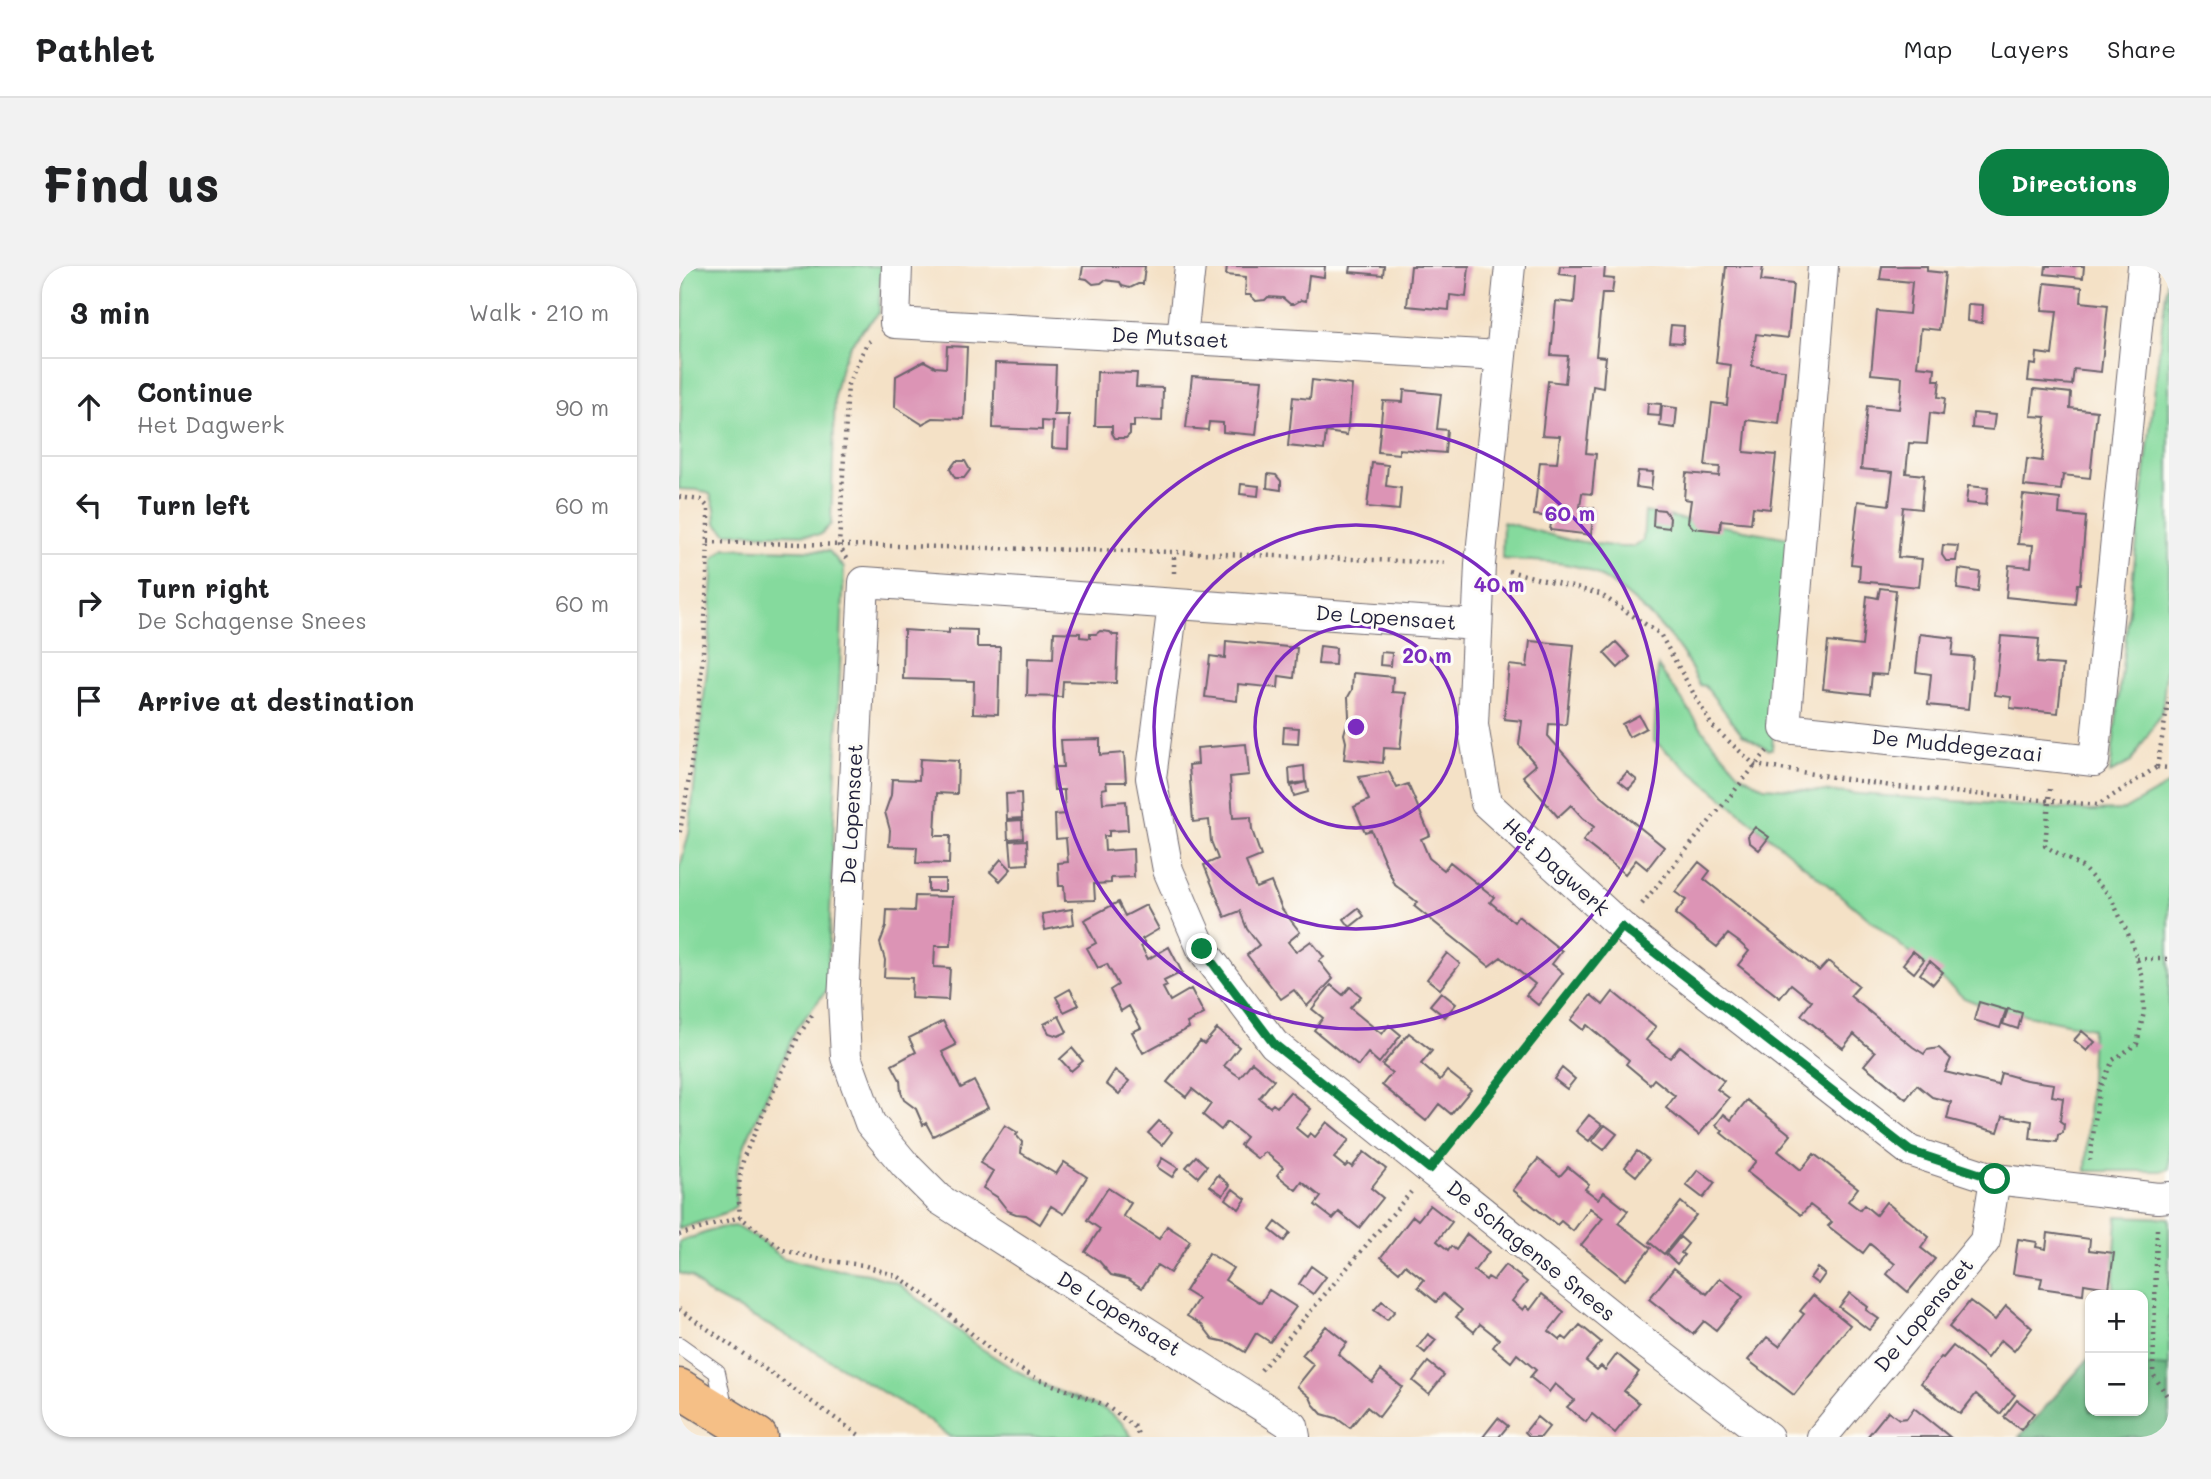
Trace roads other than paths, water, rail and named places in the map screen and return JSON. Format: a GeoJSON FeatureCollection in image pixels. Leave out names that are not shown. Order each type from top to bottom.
{"type":"FeatureCollection","features":[{"type":"Feature","properties":{"kind":"main road"},"geometry":{"type":"LineString","coordinates":[[679,1388],[758,1437]]}},
{"type":"Feature","properties":{"kind":"street","name":"De Mutsaet"},"geometry":{"type":"LineString","coordinates":[[897,266],[895,323],[1501,356]]}},
{"type":"Feature","properties":{"kind":"street"},"geometry":{"type":"LineString","coordinates":[[1182,338],[1190,266]]}},
{"type":"Feature","properties":{"kind":"street","name":"Het Dagwerk"},"geometry":{"type":"LineString","coordinates":[[1510,266],[1480,564],[1477,625],[1473,725],[1486,803],[1622,927],[1910,1151],[1995,1179],[2163,1198]]}},
{"type":"Feature","properties":{"kind":"street","name":"De Muddegezaai"},"geometry":{"type":"LineString","coordinates":[[1823,266],[1785,728],[2094,761],[2143,266]]}},
{"type":"Feature","properties":{"kind":"street","name":"De Lopensaet"},"geometry":{"type":"LineString","coordinates":[[1294,1437],[1293,1426],[939,1199],[906,1166],[870,1123],[846,1057],[843,1002],[864,582],[1477,625]]}},
{"type":"Feature","properties":{"kind":"street","name":"De Schagense Snees"},"geometry":{"type":"LineString","coordinates":[[1173,604],[1151,778],[1168,870],[1202,949],[1274,1044],[1644,1342],[1768,1437]]}},
{"type":"Feature","properties":{"kind":"street","name":"De Lopensaet"},"geometry":{"type":"LineString","coordinates":[[1822,1437],[1985,1241],[1995,1179]]}},
{"type":"Feature","properties":{"kind":"lane"},"geometry":{"type":"LineString","coordinates":[[679,1345],[717,1372],[726,1417]]}}]}
